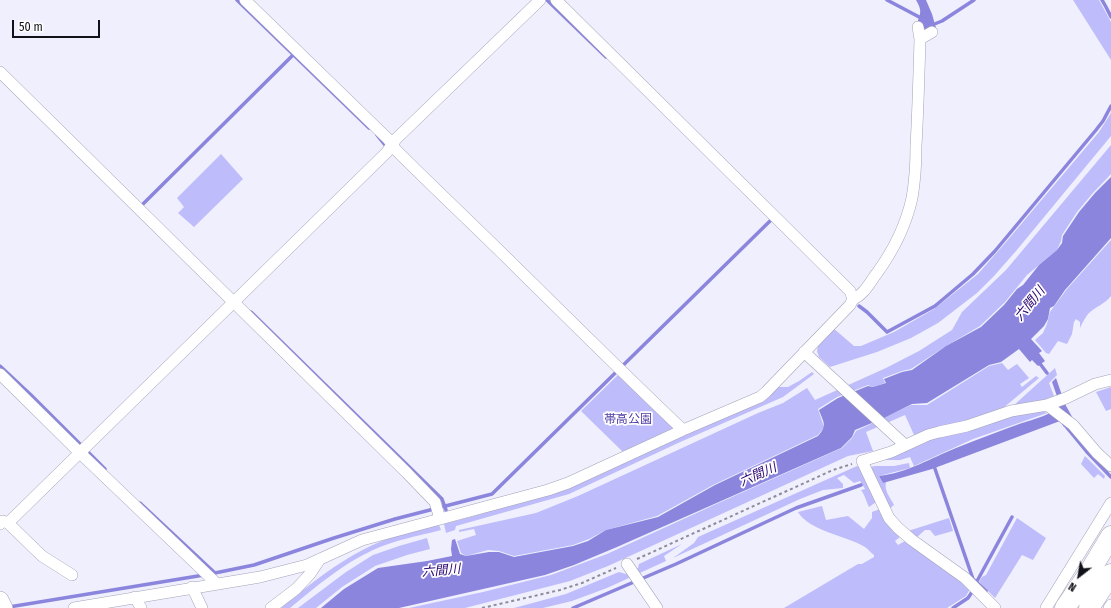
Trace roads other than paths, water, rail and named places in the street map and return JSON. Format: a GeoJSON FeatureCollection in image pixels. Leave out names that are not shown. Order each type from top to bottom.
{"type":"FeatureCollection","features":[{"type":"Feature","properties":{"kind":"highway"},"geometry":{"type":"LineString","coordinates":[[1065,608],[1087,576],[1111,536]]}},
{"type":"Feature","properties":{"kind":"highway"},"geometry":{"type":"LineString","coordinates":[[1089,608],[1111,574]]}},
{"type":"Feature","properties":{"kind":"street"},"geometry":{"type":"LineString","coordinates":[[245,0],[388,139],[392,145],[472,225],[683,430]]}},
{"type":"Feature","properties":{"kind":"street"},"geometry":{"type":"LineString","coordinates":[[72,575],[42,556],[4,524],[83,450],[387,152],[396,139],[540,0]]}},
{"type":"Feature","properties":{"kind":"street"},"geometry":{"type":"LineString","coordinates":[[74,608],[98,606],[135,597],[192,587],[210,577],[260,577],[307,565],[362,540],[438,512],[548,490],[760,397],[850,305],[852,299],[850,291],[556,0]]}},
{"type":"Feature","properties":{"kind":"street"},"geometry":{"type":"LineString","coordinates":[[852,299],[858,297],[865,290],[894,246],[904,224],[911,200],[915,180],[917,136],[920,39],[918,27]]}},
{"type":"Feature","properties":{"kind":"street"},"geometry":{"type":"LineString","coordinates":[[920,39],[932,32]]}},
{"type":"Feature","properties":{"kind":"street"},"geometry":{"type":"LineString","coordinates":[[0,72],[236,300],[408,473],[438,512]]}},
{"type":"Feature","properties":{"kind":"street"},"geometry":{"type":"LineString","coordinates":[[804,352],[902,442]]}},
{"type":"Feature","properties":{"kind":"street"},"geometry":{"type":"LineString","coordinates":[[0,374],[83,450],[210,577]]}},
{"type":"Feature","properties":{"kind":"street"},"geometry":{"type":"LineString","coordinates":[[995,608],[965,578],[912,540],[898,528],[889,518],[862,461],[891,452],[902,442],[967,426],[1011,411],[1055,403],[1095,384],[1111,380]]}},
{"type":"Feature","properties":{"kind":"street"},"geometry":{"type":"LineString","coordinates":[[1055,403],[1097,452],[1110,464]]}},
{"type":"Feature","properties":{"kind":"street"},"geometry":{"type":"LineString","coordinates":[[1046,608],[1111,503]]}},
{"type":"Feature","properties":{"kind":"street"},"geometry":{"type":"LineString","coordinates":[[271,608],[296,588],[310,574],[320,559]]}},
{"type":"Feature","properties":{"kind":"street"},"geometry":{"type":"LineString","coordinates":[[627,564],[657,608]]}},
{"type":"Feature","properties":{"kind":"street"},"geometry":{"type":"LineString","coordinates":[[192,587],[202,608]]}},
{"type":"Feature","properties":{"kind":"street"},"geometry":{"type":"LineString","coordinates":[[135,597],[141,608]]}},
{"type":"Feature","properties":{"kind":"water"},"geometry":{"type":"Polygon","coordinates":[[[916,0],[926,0],[932,14],[936,28],[929,32],[917,23],[920,12],[916,0]]]}},
{"type":"Feature","properties":{"kind":"water","name":"六間川"},"geometry":{"type":"Polygon","coordinates":[[[1111,177],[1111,238],[1065,290],[1054,306],[1050,308],[1048,319],[1044,326],[1031,339],[1042,351],[1039,353],[1045,361],[1038,366],[1032,360],[1030,362],[1019,349],[1001,362],[989,365],[927,403],[912,404],[855,430],[852,437],[841,448],[617,547],[545,575],[399,608],[321,608],[344,589],[378,568],[452,556],[452,540],[455,539],[460,554],[466,556],[489,552],[499,552],[514,557],[573,546],[588,541],[606,530],[658,517],[715,485],[818,436],[824,426],[819,410],[838,398],[868,386],[873,387],[886,383],[884,379],[912,370],[946,346],[981,327],[1004,305],[1017,289],[1023,285],[1039,265],[1057,250],[1062,243],[1063,236],[1079,212],[1111,177]]]}},
{"type":"Feature","properties":{"kind":"water"},"geometry":{"type":"Polygon","coordinates":[[[1056,378],[1065,404],[1075,422],[1064,427],[1060,421],[932,469],[883,483],[879,476],[899,472],[1053,411],[1060,405],[1052,382],[1056,378]]]}},
{"type":"Feature","properties":{"kind":"waterway"},"geometry":{"type":"LineString","coordinates":[[237,0],[369,128]]}},
{"type":"Feature","properties":{"kind":"waterway"},"geometry":{"type":"LineString","coordinates":[[547,0],[606,57]]}},
{"type":"Feature","properties":{"kind":"waterway"},"geometry":{"type":"LineString","coordinates":[[887,0],[923,19]]}},
{"type":"Feature","properties":{"kind":"waterway"},"geometry":{"type":"LineString","coordinates":[[931,25],[942,21],[974,0]]}},
{"type":"Feature","properties":{"kind":"waterway"},"geometry":{"type":"LineString","coordinates":[[1102,0],[1111,17]]}},
{"type":"Feature","properties":{"kind":"waterway"},"geometry":{"type":"LineString","coordinates":[[142,205],[293,55]]}},
{"type":"Feature","properties":{"kind":"waterway"},"geometry":{"type":"LineString","coordinates":[[859,306],[887,332],[935,306],[973,274],[995,251],[1096,130],[1111,106]]}},
{"type":"Feature","properties":{"kind":"waterway"},"geometry":{"type":"LineString","coordinates":[[377,135],[385,145]]}},
{"type":"Feature","properties":{"kind":"waterway"},"geometry":{"type":"LineString","coordinates":[[210,574],[254,565],[395,519],[492,494],[771,220]]}},
{"type":"Feature","properties":{"kind":"waterway"},"geometry":{"type":"LineString","coordinates":[[251,312],[442,499],[446,510]]}},
{"type":"Feature","properties":{"kind":"waterway"},"geometry":{"type":"LineString","coordinates":[[1038,361],[1047,373]]}},
{"type":"Feature","properties":{"kind":"waterway"},"geometry":{"type":"LineString","coordinates":[[0,366],[105,469]]}},
{"type":"Feature","properties":{"kind":"waterway"},"geometry":{"type":"LineString","coordinates":[[1064,424],[1087,452],[1111,477]]}},
{"type":"Feature","properties":{"kind":"waterway"},"geometry":{"type":"LineString","coordinates":[[933,463],[973,579],[986,591]]}},
{"type":"Feature","properties":{"kind":"waterway"},"geometry":{"type":"LineString","coordinates":[[573,608],[676,564],[796,508],[861,485]]}},
{"type":"Feature","properties":{"kind":"waterway"},"geometry":{"type":"LineString","coordinates":[[140,503],[215,573]]}},
{"type":"Feature","properties":{"kind":"waterway"},"geometry":{"type":"LineString","coordinates":[[976,583],[1012,517]]}},
{"type":"Feature","properties":{"kind":"waterway"},"geometry":{"type":"LineString","coordinates":[[9,607],[204,575]]}},
{"type":"Feature","properties":{"kind":"waterway"},"geometry":{"type":"LineString","coordinates":[[953,608],[968,598],[972,592]]}},
{"type":"Feature","properties":{"kind":"park label","name":"帯高公園"},"geometry":{"type":"Point","coordinates":[628,420]}}]}
